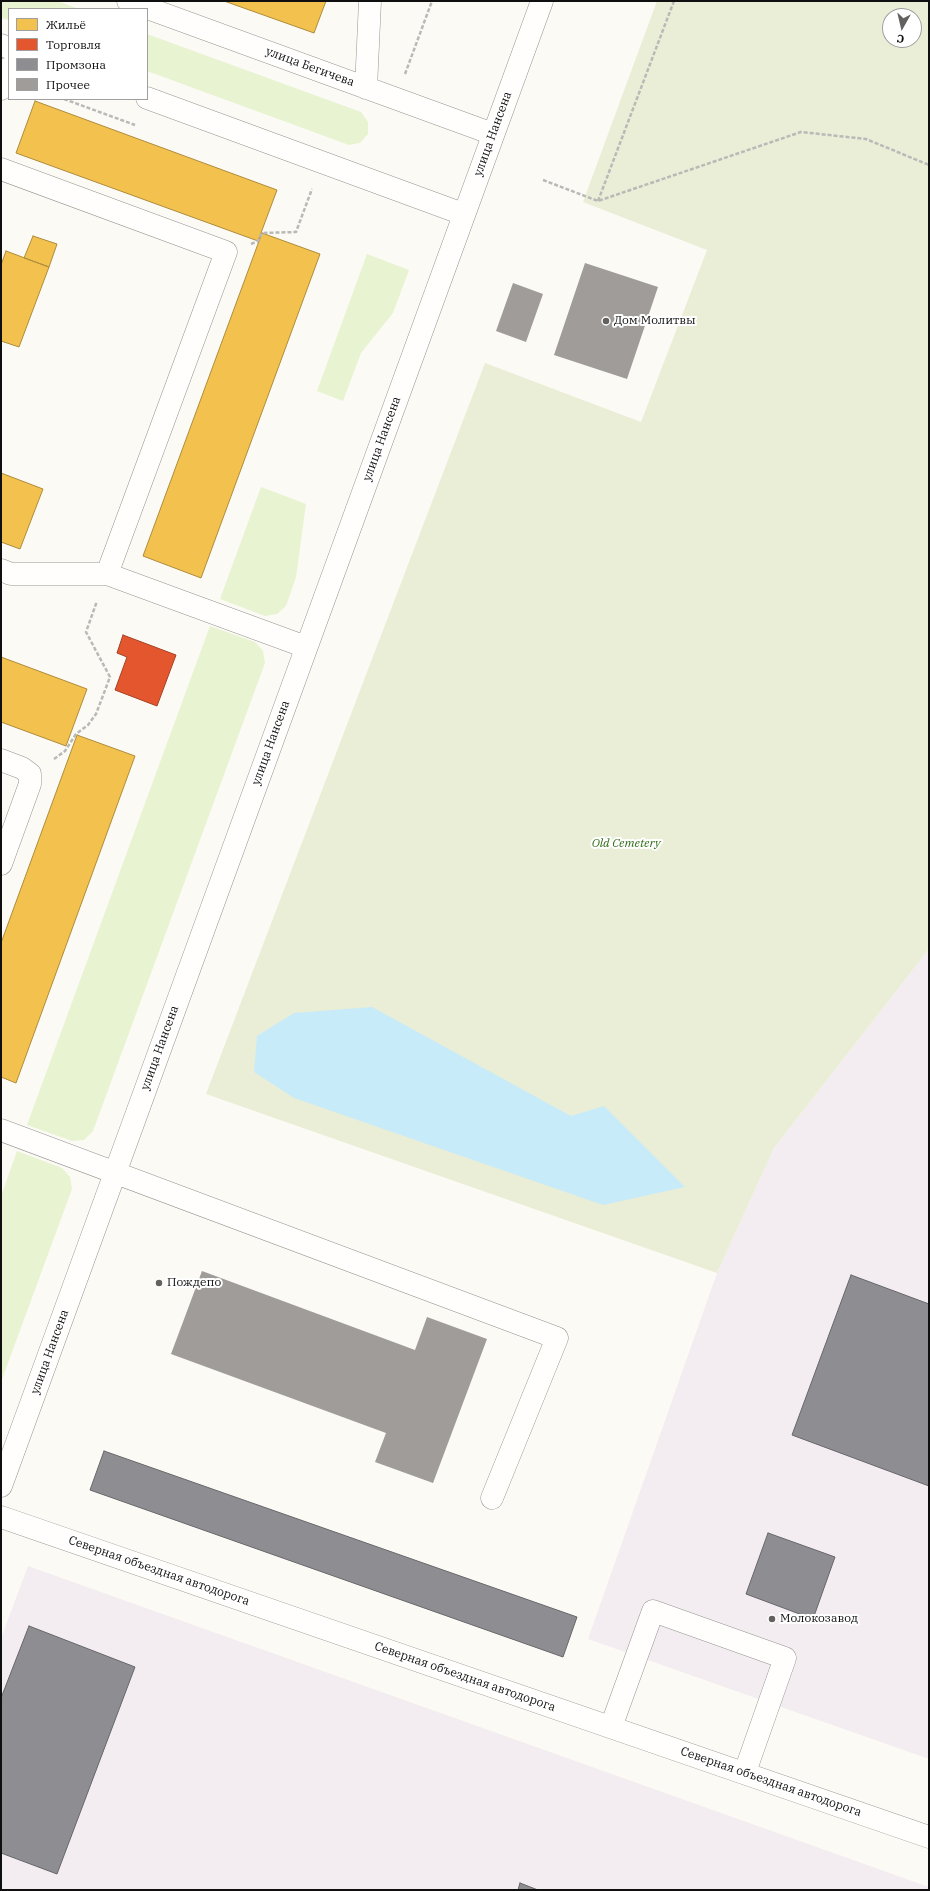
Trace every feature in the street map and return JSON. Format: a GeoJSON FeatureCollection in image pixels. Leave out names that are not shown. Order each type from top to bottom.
{"type":"FeatureCollection","features":[{"type":"Feature","properties":{"kind":"street","name":"улица Бегичева"},"geometry":{"type":"LineString","coordinates":[[128,1],[147,8]]}},
{"type":"Feature","properties":{"kind":"street"},"geometry":{"type":"LineString","coordinates":[[366,88],[370,1]]}},
{"type":"Feature","properties":{"kind":"street","name":"улица Нансена"},"geometry":{"type":"LineString","coordinates":[[1,1486],[492,134],[542,1]]}},
{"type":"Feature","properties":{"kind":"street","name":"улица Бегичева"},"geometry":{"type":"LineString","coordinates":[[148,8],[492,134]]}},
{"type":"Feature","properties":{"kind":"street"},"geometry":{"type":"LineString","coordinates":[[1,89],[8,71]]}},
{"type":"Feature","properties":{"kind":"street"},"geometry":{"type":"LineString","coordinates":[[148,98],[463,214]]}},
{"type":"Feature","properties":{"kind":"street"},"geometry":{"type":"LineString","coordinates":[[1,169],[226,252],[108,574]]}},
{"type":"Feature","properties":{"kind":"street"},"geometry":{"type":"LineString","coordinates":[[1,570],[11,574],[108,574],[306,647]]}},
{"type":"Feature","properties":{"kind":"street"},"geometry":{"type":"LineString","coordinates":[[1,760],[22,768],[30,774],[30,784],[1,864]]}},
{"type":"Feature","properties":{"kind":"street"},"geometry":{"type":"LineString","coordinates":[[1,1130],[557,1338],[492,1498]]}},
{"type":"Feature","properties":{"kind":"street","name":"Северная объездная автодорога"},"geometry":{"type":"LineString","coordinates":[[1,1517],[929,1837]]}},
{"type":"Feature","properties":{"kind":"street"},"geometry":{"type":"LineString","coordinates":[[611,1728],[653,1611],[785,1658],[744,1772]]}},
{"type":"Feature","properties":{"kind":"path"},"geometry":{"type":"LineString","coordinates":[[404,77],[432,1]]}},
{"type":"Feature","properties":{"kind":"path"},"geometry":{"type":"LineString","coordinates":[[598,201],[674,1]]}},
{"type":"Feature","properties":{"kind":"path"},"geometry":{"type":"LineString","coordinates":[[543,180],[598,201],[801,132],[866,139],[929,165]]}},
{"type":"Feature","properties":{"kind":"path"},"geometry":{"type":"LineString","coordinates":[[226,252],[258,241],[262,233],[296,232],[312,189]]}},
{"type":"Feature","properties":{"kind":"path"},"geometry":{"type":"LineString","coordinates":[[30,774],[65,751],[76,734],[88,725],[96,714],[110,677],[86,632],[108,574]]}},
{"type":"Feature","properties":{"kind":"shaded area"},"geometry":{"type":"Polygon","coordinates":[[[929,949],[929,1759],[588,1639],[717,1273],[774,1148],[929,949]]]}},
{"type":"Feature","properties":{"kind":"shaded area"},"geometry":{"type":"Polygon","coordinates":[[[28,1566],[929,1887],[929,1890],[1,1890],[1,1638],[28,1566]]]}},
{"type":"Feature","properties":{"kind":"green space"},"geometry":{"type":"Polygon","coordinates":[[[1,1],[57,1],[76,8],[8,8],[8,20],[1,18],[1,1]]]}},
{"type":"Feature","properties":{"kind":"green space","name":"Old Cemetery"},"geometry":{"type":"Polygon","coordinates":[[[657,1],[929,1],[929,949],[774,1148],[717,1273],[206,1094],[485,363],[641,422],[707,250],[583,202],[657,1]]]}},
{"type":"Feature","properties":{"kind":"green space"},"geometry":{"type":"Polygon","coordinates":[[[148,34],[361,112],[368,122],[368,134],[360,143],[349,145],[148,71],[148,34]]]}},
{"type":"Feature","properties":{"kind":"green space"},"geometry":{"type":"Polygon","coordinates":[[[367,254],[409,270],[393,313],[361,353],[343,401],[317,391],[367,254]]]}},
{"type":"Feature","properties":{"kind":"green space"},"geometry":{"type":"Polygon","coordinates":[[[261,487],[306,504],[296,577],[286,606],[277,614],[265,616],[220,599],[261,487]]]}},
{"type":"Feature","properties":{"kind":"green space"},"geometry":{"type":"Polygon","coordinates":[[[210,626],[255,642],[263,651],[265,663],[93,1131],[84,1140],[72,1141],[27,1125],[210,626]]]}},
{"type":"Feature","properties":{"kind":"green space"},"geometry":{"type":"Polygon","coordinates":[[[17,1151],[62,1168],[70,1177],[72,1189],[1,1382],[1,1196],[17,1151]]]}},
{"type":"Feature","properties":{"kind":"water"},"geometry":{"type":"Polygon","coordinates":[[[372,1007],[571,1116],[604,1106],[685,1187],[603,1205],[294,1098],[254,1072],[257,1036],[294,1013],[372,1007]]]}},
{"type":"Feature","properties":{"kind":"building: Жильё"},"geometry":{"type":"Polygon","coordinates":[[[224,1],[326,1],[314,33],[224,1]]]}},
{"type":"Feature","properties":{"kind":"building: Жильё"},"geometry":{"type":"Polygon","coordinates":[[[35,101],[277,190],[258,241],[16,153],[35,101]]]}},
{"type":"Feature","properties":{"kind":"building: Жильё"},"geometry":{"type":"Polygon","coordinates":[[[262,233],[320,254],[201,578],[143,556],[262,233]]]}},
{"type":"Feature","properties":{"kind":"building: Жильё"},"geometry":{"type":"Polygon","coordinates":[[[33,236],[57,244],[49,267],[24,258],[33,236]]]}},
{"type":"Feature","properties":{"kind":"building: Жильё"},"geometry":{"type":"Polygon","coordinates":[[[6,251],[49,267],[19,347],[1,341],[1,265],[6,251]]]}},
{"type":"Feature","properties":{"kind":"building: Жильё"},"geometry":{"type":"Polygon","coordinates":[[[1,473],[43,489],[20,549],[1,542],[1,473]]]}},
{"type":"Feature","properties":{"kind":"building: Жильё"},"geometry":{"type":"Polygon","coordinates":[[[1,657],[87,689],[66,746],[1,722],[1,657]]]}},
{"type":"Feature","properties":{"kind":"building: Жильё"},"geometry":{"type":"Polygon","coordinates":[[[77,735],[135,756],[16,1083],[1,1077],[1,943],[77,735]]]}},
{"type":"Feature","properties":{"kind":"building: Торговля"},"geometry":{"type":"Polygon","coordinates":[[[123,635],[176,655],[157,706],[115,690],[127,657],[117,653],[123,635]]]}},
{"type":"Feature","properties":{"kind":"building: Промзона"},"geometry":{"type":"Polygon","coordinates":[[[851,1275],[929,1304],[929,1486],[792,1435],[851,1275]]]}},
{"type":"Feature","properties":{"kind":"building: Промзона"},"geometry":{"type":"Polygon","coordinates":[[[104,1451],[577,1617],[563,1657],[90,1490],[104,1451]]]}},
{"type":"Feature","properties":{"kind":"building: Промзона"},"geometry":{"type":"Polygon","coordinates":[[[768,1533],[835,1557],[813,1619],[746,1594],[768,1533]]]}},
{"type":"Feature","properties":{"kind":"building: Промзона"},"geometry":{"type":"Polygon","coordinates":[[[29,1626],[135,1667],[57,1874],[1,1853],[1,1698],[29,1626]]]}},
{"type":"Feature","properties":{"kind":"building: Промзона"},"geometry":{"type":"Polygon","coordinates":[[[520,1883],[538,1890],[518,1890],[520,1883]]]}},
{"type":"Feature","properties":{"kind":"building: Прочее","name":"Дом Молитвы"},"geometry":{"type":"Polygon","coordinates":[[[585,263],[658,287],[627,379],[554,355],[585,263]]]}},
{"type":"Feature","properties":{"kind":"building: Прочее"},"geometry":{"type":"Polygon","coordinates":[[[513,283],[543,294],[526,342],[496,331],[513,283]]]}},
{"type":"Feature","properties":{"kind":"building: Прочее"},"geometry":{"type":"Polygon","coordinates":[[[202,1271],[415,1350],[427,1317],[487,1339],[433,1483],[375,1462],[386,1433],[171,1354],[202,1271]]]}},
{"type":"Feature","properties":{"kind":"place","name":"Дом Молитвы"},"geometry":{"type":"Point","coordinates":[606,321]}},
{"type":"Feature","properties":{"kind":"place","name":"Пождепо"},"geometry":{"type":"Point","coordinates":[159,1283]}},
{"type":"Feature","properties":{"kind":"place","name":"Молокозавод"},"geometry":{"type":"Point","coordinates":[772,1619]}}]}
